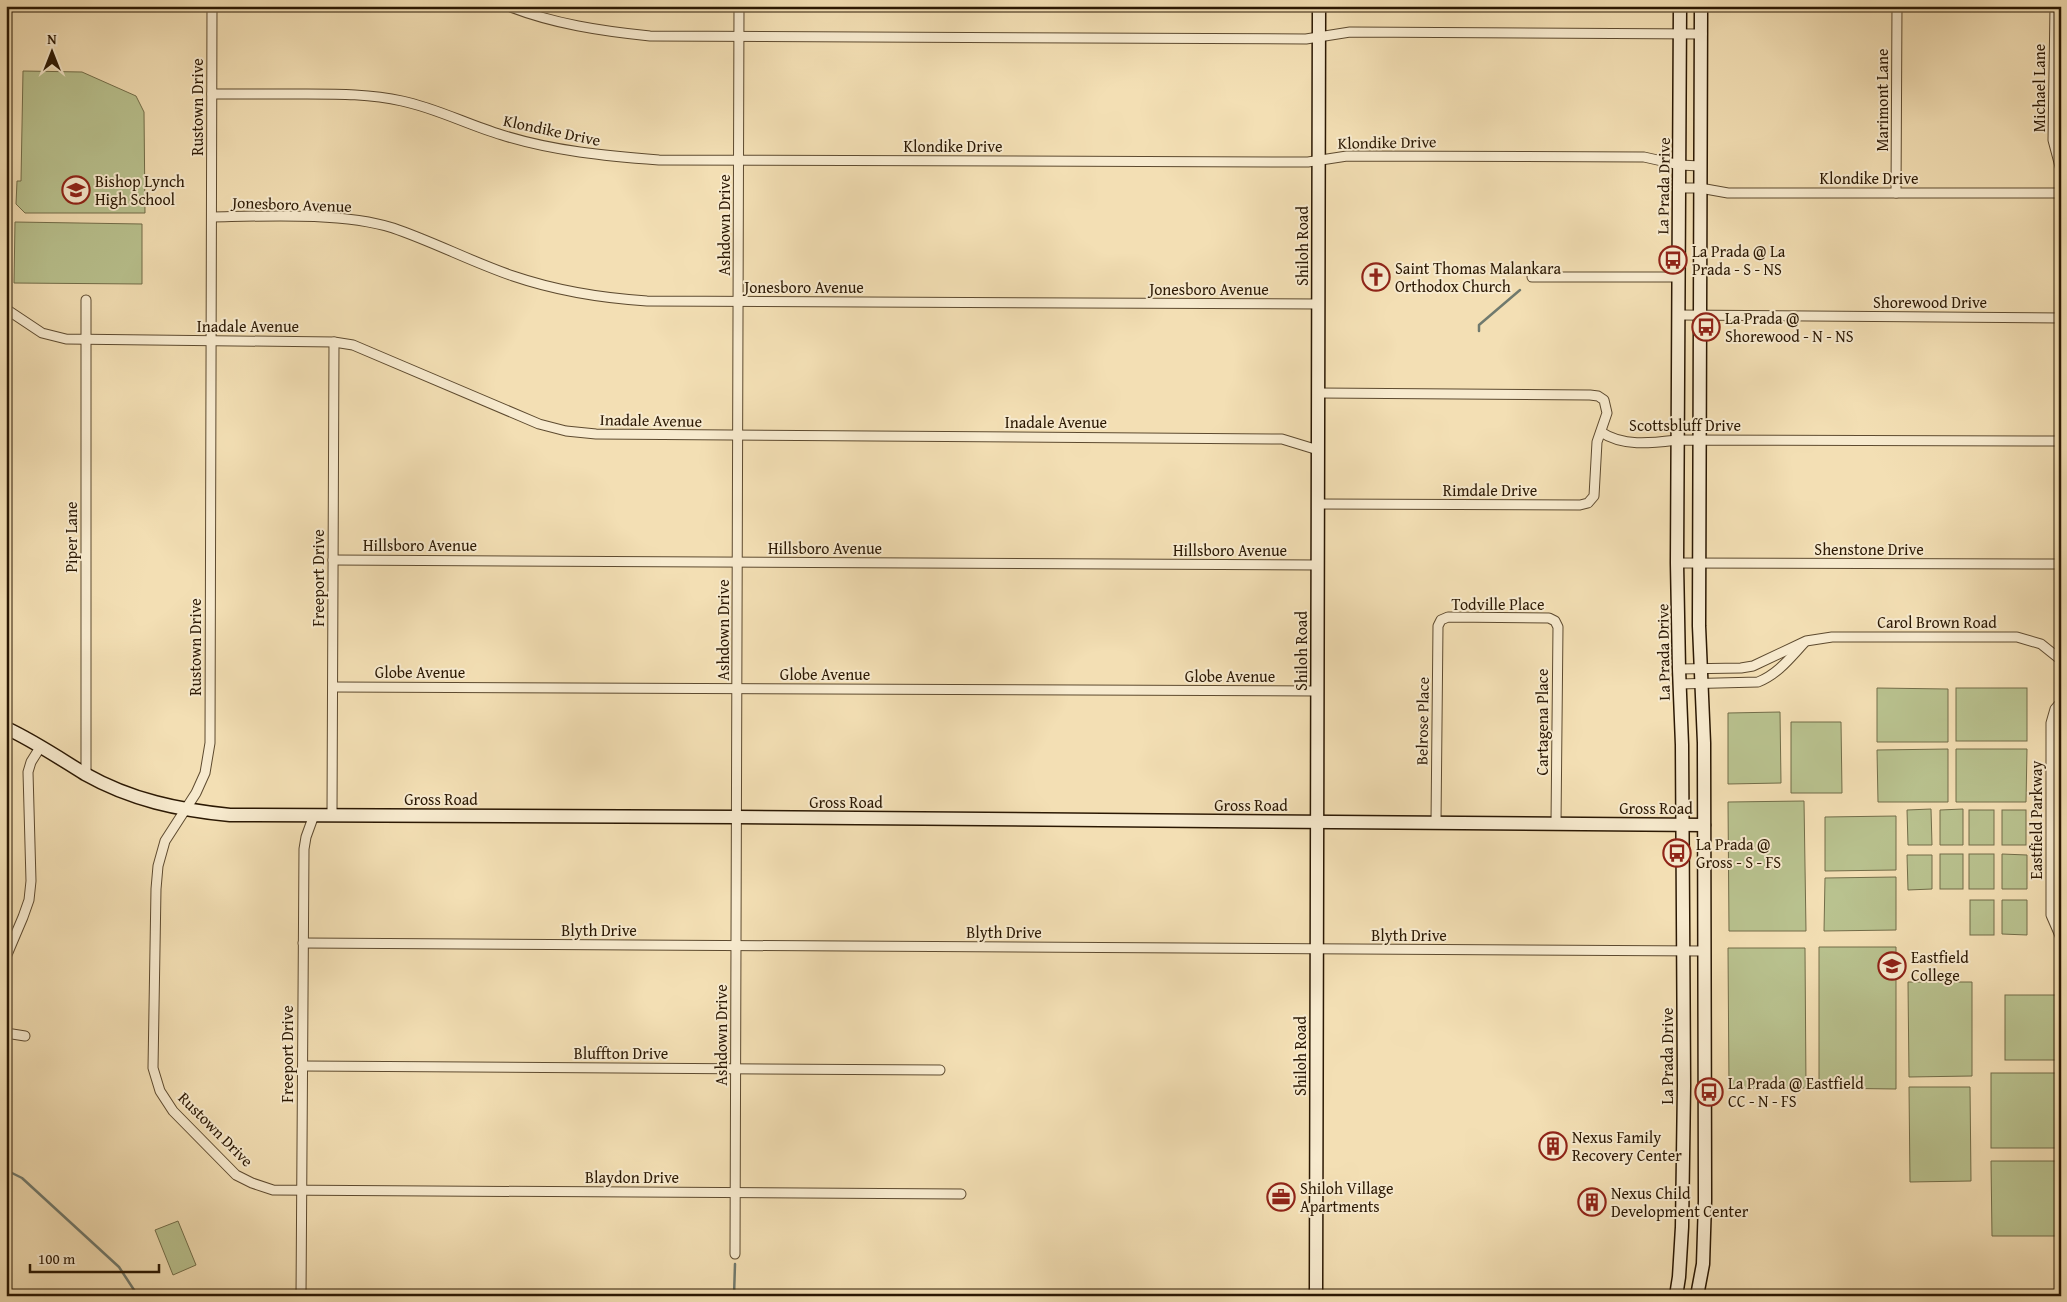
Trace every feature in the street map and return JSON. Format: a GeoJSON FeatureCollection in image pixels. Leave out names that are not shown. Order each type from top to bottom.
{"type":"FeatureCollection","features":[{"type":"Feature","properties":{"kind":"street","name":"Rustown Drive"},"geometry":{"type":"LineString","coordinates":[[212,6],[210,743],[205,772],[196,793],[165,840],[158,866],[153,1068],[160,1091],[173,1111],[236,1175],[273,1190],[302,1190]]}},
{"type":"Feature","properties":{"kind":"street"},"geometry":{"type":"LineString","coordinates":[[508,6],[571,25],[605,32],[650,36],[1306,39],[1350,32],[1702,34]]}},
{"type":"Feature","properties":{"kind":"street","name":"Ashdown Drive"},"geometry":{"type":"LineString","coordinates":[[735,1254],[738,817],[739,6]]}},
{"type":"Feature","properties":{"kind":"street","name":"Shiloh Road"},"geometry":{"type":"LineString","coordinates":[[1316,1296],[1319,6]]}},
{"type":"Feature","properties":{"kind":"street","name":"La Prada Drive"},"geometry":{"type":"LineString","coordinates":[[1676,1296],[1680,1277],[1682,1226],[1683,951],[1682,745],[1678,669],[1680,6]]}},
{"type":"Feature","properties":{"kind":"street"},"geometry":{"type":"LineString","coordinates":[[1697,1296],[1701,1281],[1704,1201],[1704,825],[1699,563],[1701,6]]}},
{"type":"Feature","properties":{"kind":"street","name":"Marimont Lane"},"geometry":{"type":"LineString","coordinates":[[1896,193],[1897,6]]}},
{"type":"Feature","properties":{"kind":"street","name":"Michael Lane"},"geometry":{"type":"LineString","coordinates":[[2055,6],[2054,140],[2061,170]]}},
{"type":"Feature","properties":{"kind":"street","name":"Klondike Drive"},"geometry":{"type":"LineString","coordinates":[[212,94],[352,94],[375,97],[431,108],[503,136],[566,151],[659,160],[1308,162],[1346,156],[1644,157],[1680,165],[1700,166]]}},
{"type":"Feature","properties":{"kind":"street","name":"Klondike Drive"},"geometry":{"type":"LineString","coordinates":[[1678,188],[1700,188],[1728,193],[2061,193]]}},
{"type":"Feature","properties":{"kind":"street","name":"Jonesboro Avenue"},"geometry":{"type":"LineString","coordinates":[[212,217],[327,218],[367,222],[393,228],[512,276],[598,298],[646,301],[739,302],[1318,304]]}},
{"type":"Feature","properties":{"kind":"street"},"geometry":{"type":"LineString","coordinates":[[1532,277],[1679,277]]}},
{"type":"Feature","properties":{"kind":"street","name":"Piper Lane"},"geometry":{"type":"LineString","coordinates":[[86,300],[86,774]]}},
{"type":"Feature","properties":{"kind":"street","name":"Inadale Avenue"},"geometry":{"type":"LineString","coordinates":[[6,309],[42,333],[66,339],[334,342],[354,345],[539,424],[566,431],[596,434],[738,436],[1282,438],[1318,450]]}},
{"type":"Feature","properties":{"kind":"street","name":"Shorewood Drive"},"geometry":{"type":"LineString","coordinates":[[1679,315],[2061,318]]}},
{"type":"Feature","properties":{"kind":"street","name":"Freeport Drive"},"geometry":{"type":"LineString","coordinates":[[332,814],[334,342]]}},
{"type":"Feature","properties":{"kind":"street","name":"Scottsbluff Drive"},"geometry":{"type":"LineString","coordinates":[[1319,393],[1598,396],[1604,400],[1607,407],[1605,423],[1601,432],[1608,437],[1627,442],[1678,440],[2061,441]]}},
{"type":"Feature","properties":{"kind":"street","name":"Rimdale Drive"},"geometry":{"type":"LineString","coordinates":[[1318,504],[1580,505],[1588,503],[1594,496],[1595,452],[1601,432]]}},
{"type":"Feature","properties":{"kind":"street","name":"Hillsboro Avenue"},"geometry":{"type":"LineString","coordinates":[[333,560],[1317,565]]}},
{"type":"Feature","properties":{"kind":"street"},"geometry":{"type":"LineString","coordinates":[[2061,560],[2061,626]]}},
{"type":"Feature","properties":{"kind":"street","name":"Shenstone Drive"},"geometry":{"type":"LineString","coordinates":[[1678,564],[2061,564]]}},
{"type":"Feature","properties":{"kind":"street","name":"Todville Place"},"geometry":{"type":"LineString","coordinates":[[1441,620],[1448,617],[1549,618],[1555,621]]}},
{"type":"Feature","properties":{"kind":"street","name":"Belrose Place"},"geometry":{"type":"LineString","coordinates":[[1436,822],[1438,626],[1441,620]]}},
{"type":"Feature","properties":{"kind":"street","name":"Cartagena Place"},"geometry":{"type":"LineString","coordinates":[[1555,621],[1558,627],[1556,823]]}},
{"type":"Feature","properties":{"kind":"street","name":"Carol Brown Road"},"geometry":{"type":"LineString","coordinates":[[1678,669],[1753,666],[1806,641],[1832,637],[2017,638],[2042,644],[2061,660]]}},
{"type":"Feature","properties":{"kind":"street"},"geometry":{"type":"LineString","coordinates":[[1679,684],[1746,683],[1764,680],[1779,669],[1806,641]]}},
{"type":"Feature","properties":{"kind":"street","name":"Globe Avenue"},"geometry":{"type":"LineString","coordinates":[[333,687],[1317,691]]}},
{"type":"Feature","properties":{"kind":"street","name":"Eastfield Parkway"},"geometry":{"type":"LineString","coordinates":[[2061,702],[2055,709],[2051,724],[2051,915],[2061,938]]}},
{"type":"Feature","properties":{"kind":"street","name":"Gross Road"},"geometry":{"type":"LineString","coordinates":[[6,728],[86,774],[125,793],[184,810],[230,815],[332,814],[1704,825]]}},
{"type":"Feature","properties":{"kind":"street"},"geometry":{"type":"LineString","coordinates":[[6,957],[29,900],[31,881],[28,772],[30,762],[40,746]]}},
{"type":"Feature","properties":{"kind":"street","name":"Freeport Drive"},"geometry":{"type":"LineString","coordinates":[[301,1296],[304,849],[314,815]]}},
{"type":"Feature","properties":{"kind":"street","name":"Blyth Drive"},"geometry":{"type":"LineString","coordinates":[[303,943],[1704,952]]}},
{"type":"Feature","properties":{"kind":"street"},"geometry":{"type":"LineString","coordinates":[[6,1032],[25,1036]]}},
{"type":"Feature","properties":{"kind":"street","name":"Bluffton Drive"},"geometry":{"type":"LineString","coordinates":[[302,1066],[940,1070]]}},
{"type":"Feature","properties":{"kind":"street"},"geometry":{"type":"LineString","coordinates":[[1682,1143],[1704,1143]]}},
{"type":"Feature","properties":{"kind":"street","name":"Blaydon Drive"},"geometry":{"type":"LineString","coordinates":[[302,1190],[961,1194]]}},
{"type":"Feature","properties":{"kind":"street"},"geometry":{"type":"LineString","coordinates":[[1680,1277],[1701,1281]]}},
{"type":"Feature","properties":{"kind":"green space"},"geometry":{"type":"Polygon","coordinates":[[[23,71],[82,72],[136,96],[144,112],[145,213],[25,213],[16,204],[17,181],[21,181],[23,71]]]}},
{"type":"Feature","properties":{"kind":"green space"},"geometry":{"type":"Polygon","coordinates":[[[15,222],[142,224],[142,284],[14,283],[15,222]]]}},
{"type":"Feature","properties":{"kind":"green space"},"geometry":{"type":"Polygon","coordinates":[[[1877,688],[1948,689],[1948,742],[1877,742],[1877,688]]]}},
{"type":"Feature","properties":{"kind":"green space"},"geometry":{"type":"Polygon","coordinates":[[[1956,688],[2027,688],[2027,741],[1956,741],[1956,688]]]}},
{"type":"Feature","properties":{"kind":"green space"},"geometry":{"type":"Polygon","coordinates":[[[1780,712],[1781,783],[1728,784],[1728,713],[1780,712]]]}},
{"type":"Feature","properties":{"kind":"green space"},"geometry":{"type":"Polygon","coordinates":[[[1791,722],[1841,722],[1842,793],[1791,793],[1791,722]]]}},
{"type":"Feature","properties":{"kind":"green space"},"geometry":{"type":"Polygon","coordinates":[[[1948,749],[1948,802],[1878,802],[1877,750],[1948,749]]]}},
{"type":"Feature","properties":{"kind":"green space"},"geometry":{"type":"Polygon","coordinates":[[[1956,749],[2027,749],[2026,802],[1956,802],[1956,749]]]}},
{"type":"Feature","properties":{"kind":"green space"},"geometry":{"type":"Polygon","coordinates":[[[1804,801],[1806,931],[1729,931],[1728,802],[1804,801]]]}},
{"type":"Feature","properties":{"kind":"green space"},"geometry":{"type":"Polygon","coordinates":[[[1931,809],[1932,845],[1908,845],[1907,810],[1931,809]]]}},
{"type":"Feature","properties":{"kind":"green space"},"geometry":{"type":"Polygon","coordinates":[[[1963,809],[1963,845],[1940,845],[1940,810],[1963,809]]]}},
{"type":"Feature","properties":{"kind":"green space"},"geometry":{"type":"Polygon","coordinates":[[[1969,810],[1994,810],[1994,845],[1969,845],[1969,810]]]}},
{"type":"Feature","properties":{"kind":"green space"},"geometry":{"type":"Polygon","coordinates":[[[2002,810],[2026,810],[2026,845],[2002,845],[2002,810]]]}},
{"type":"Feature","properties":{"kind":"green space"},"geometry":{"type":"Polygon","coordinates":[[[1896,816],[1896,870],[1825,871],[1825,817],[1896,816]]]}},
{"type":"Feature","properties":{"kind":"green space"},"geometry":{"type":"Polygon","coordinates":[[[1940,854],[1963,854],[1963,889],[1940,889],[1940,854]]]}},
{"type":"Feature","properties":{"kind":"green space"},"geometry":{"type":"Polygon","coordinates":[[[1969,854],[1994,854],[1994,889],[1969,889],[1969,854]]]}},
{"type":"Feature","properties":{"kind":"green space"},"geometry":{"type":"Polygon","coordinates":[[[2002,854],[2027,855],[2027,889],[2002,889],[2002,854]]]}},
{"type":"Feature","properties":{"kind":"green space"},"geometry":{"type":"Polygon","coordinates":[[[1907,855],[1932,855],[1932,889],[1908,890],[1907,855]]]}},
{"type":"Feature","properties":{"kind":"green space"},"geometry":{"type":"Polygon","coordinates":[[[1896,877],[1896,930],[1824,931],[1825,878],[1896,877]]]}},
{"type":"Feature","properties":{"kind":"green space"},"geometry":{"type":"Polygon","coordinates":[[[1970,900],[1994,900],[1994,935],[1970,935],[1970,900]]]}},
{"type":"Feature","properties":{"kind":"green space"},"geometry":{"type":"Polygon","coordinates":[[[2002,900],[2027,900],[2027,935],[2002,934],[2002,900]]]}},
{"type":"Feature","properties":{"kind":"green space"},"geometry":{"type":"Polygon","coordinates":[[[1819,947],[1896,947],[1896,1089],[1819,1088],[1819,947]]]}},
{"type":"Feature","properties":{"kind":"green space"},"geometry":{"type":"Polygon","coordinates":[[[1728,948],[1805,948],[1806,1088],[1729,1089],[1728,948]]]}},
{"type":"Feature","properties":{"kind":"green space"},"geometry":{"type":"Polygon","coordinates":[[[1908,982],[1972,982],[1972,1076],[1909,1077],[1908,982]]]}},
{"type":"Feature","properties":{"kind":"green space"},"geometry":{"type":"Polygon","coordinates":[[[2005,995],[2061,995],[2061,1060],[2005,1060],[2005,995]]]}},
{"type":"Feature","properties":{"kind":"green space"},"geometry":{"type":"Polygon","coordinates":[[[1991,1073],[2061,1073],[2061,1148],[1991,1148],[1991,1073]]]}},
{"type":"Feature","properties":{"kind":"green space"},"geometry":{"type":"Polygon","coordinates":[[[1909,1087],[1970,1087],[1971,1181],[1910,1182],[1909,1087]]]}},
{"type":"Feature","properties":{"kind":"green space"},"geometry":{"type":"Polygon","coordinates":[[[1991,1161],[2061,1161],[2061,1236],[1992,1236],[1991,1161]]]}},
{"type":"Feature","properties":{"kind":"green space"},"geometry":{"type":"Polygon","coordinates":[[[178,1221],[196,1265],[173,1275],[155,1230],[178,1221]]]}},
{"type":"Feature","properties":{"kind":"waterway"},"geometry":{"type":"LineString","coordinates":[[1479,331],[1479,325],[1520,290]]}},
{"type":"Feature","properties":{"kind":"waterway"},"geometry":{"type":"LineString","coordinates":[[6,1170],[22,1178],[119,1267],[138,1296]]}},
{"type":"Feature","properties":{"kind":"waterway"},"geometry":{"type":"LineString","coordinates":[[734,1296],[735,1264]]}},
{"type":"Feature","properties":{"kind":"place","name":"Bishop Lynch High School"},"geometry":{"type":"Point","coordinates":[76,190]}},
{"type":"Feature","properties":{"kind":"place","name":"La Prada @ La Prada - S - NS"},"geometry":{"type":"Point","coordinates":[1673,260]}},
{"type":"Feature","properties":{"kind":"place","name":"Saint Thomas Malankara Orthodox Church"},"geometry":{"type":"Point","coordinates":[1376,277]}},
{"type":"Feature","properties":{"kind":"place","name":"La Prada @ Shorewood - N - NS"},"geometry":{"type":"Point","coordinates":[1706,327]}},
{"type":"Feature","properties":{"kind":"place","name":"La Prada @ Gross - S - FS"},"geometry":{"type":"Point","coordinates":[1677,853]}},
{"type":"Feature","properties":{"kind":"place","name":"Eastfield College"},"geometry":{"type":"Point","coordinates":[1892,966]}},
{"type":"Feature","properties":{"kind":"place","name":"La Prada @ Eastfield CC - N - FS"},"geometry":{"type":"Point","coordinates":[1709,1092]}},
{"type":"Feature","properties":{"kind":"place","name":"Nexus Family Recovery Center"},"geometry":{"type":"Point","coordinates":[1553,1146]}},
{"type":"Feature","properties":{"kind":"place","name":"Shiloh Village Apartments"},"geometry":{"type":"Point","coordinates":[1281,1197]}},
{"type":"Feature","properties":{"kind":"place","name":"Nexus Child Development Center"},"geometry":{"type":"Point","coordinates":[1592,1202]}}]}
